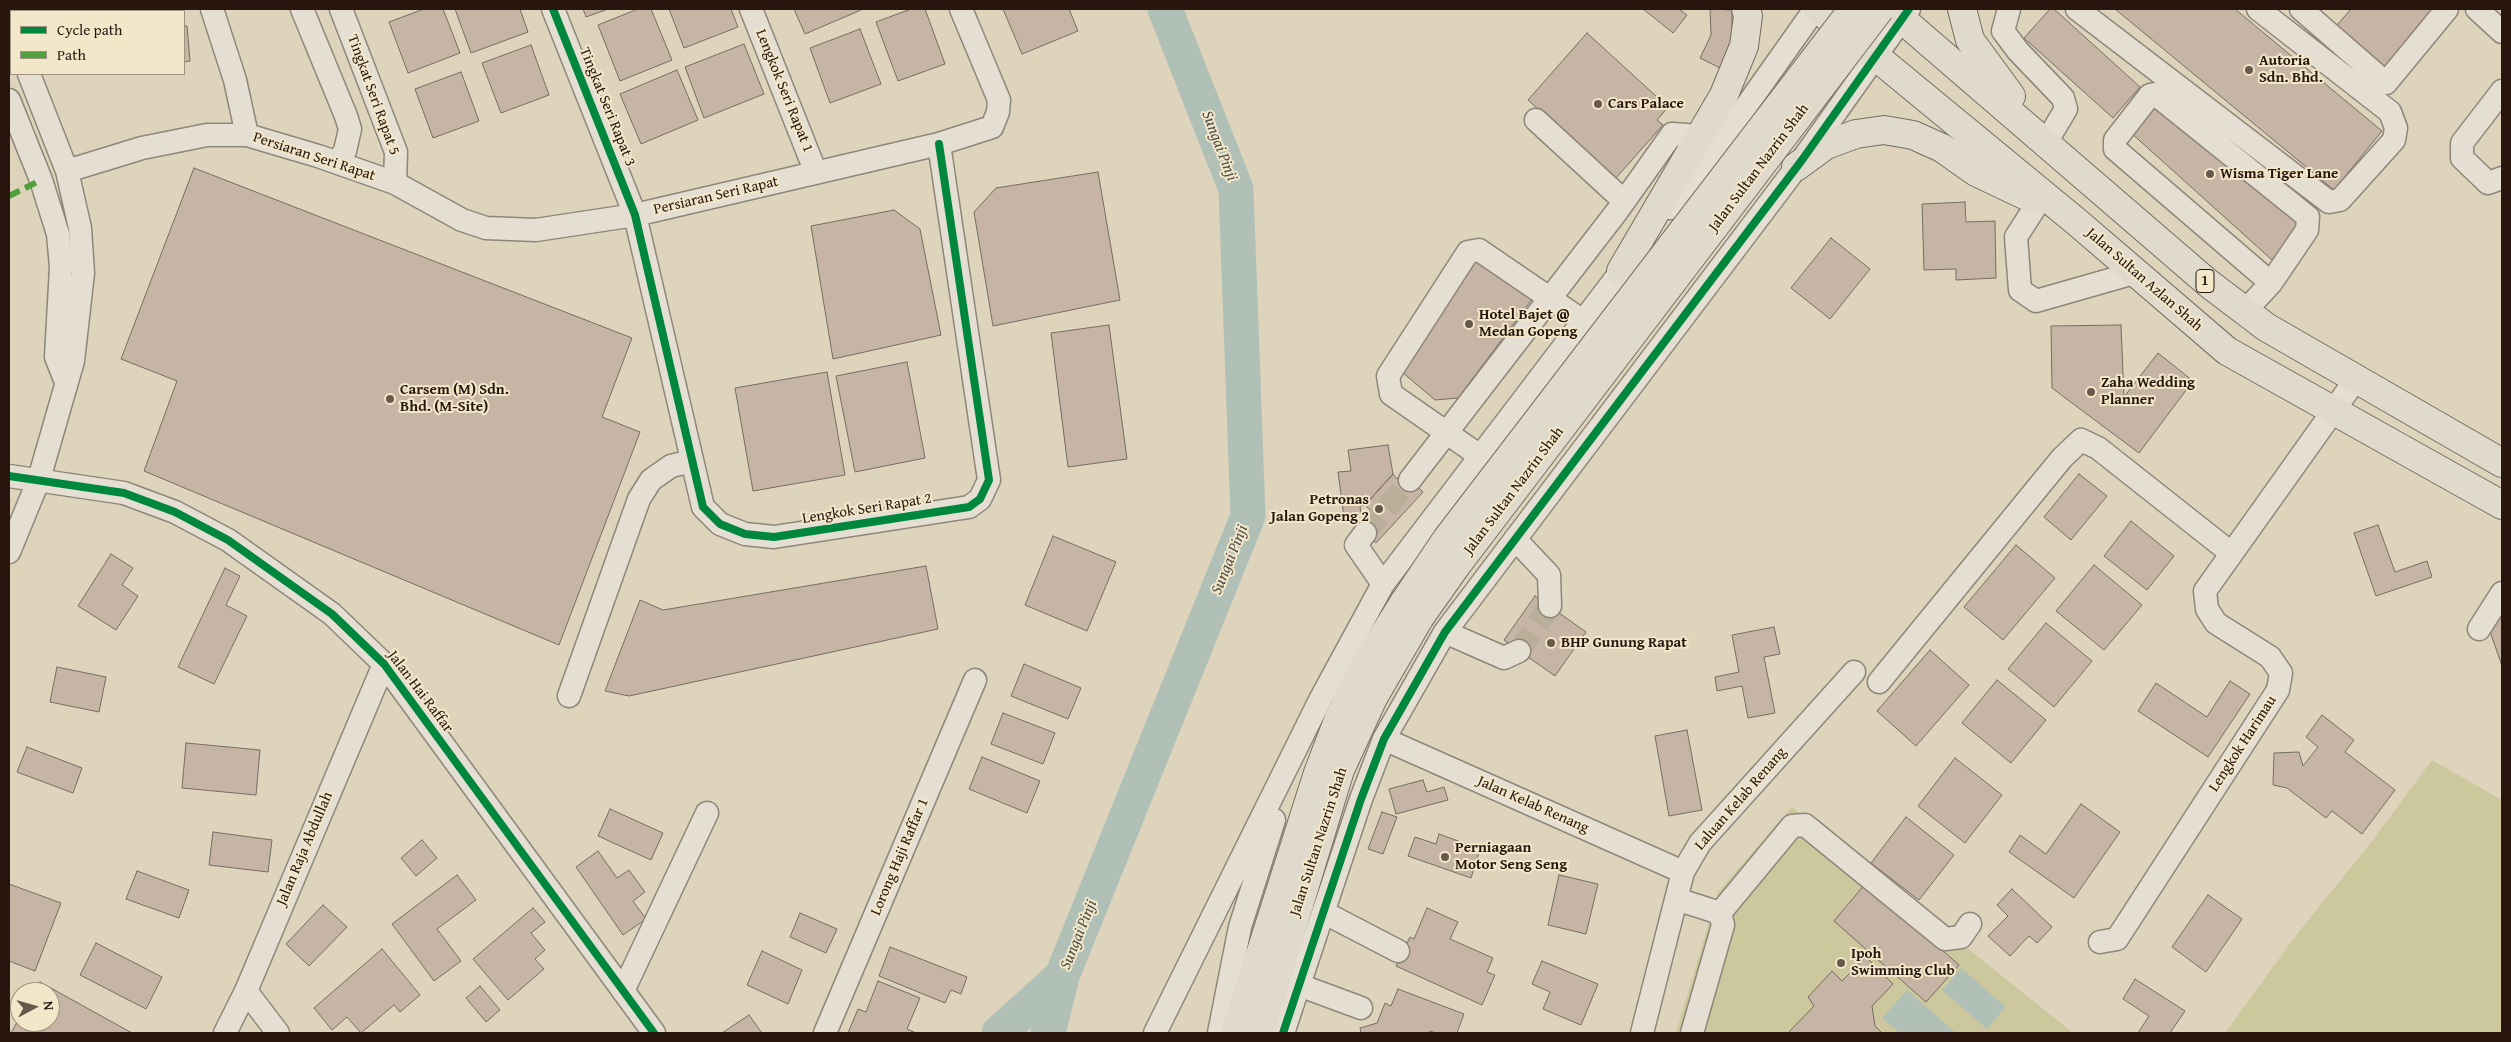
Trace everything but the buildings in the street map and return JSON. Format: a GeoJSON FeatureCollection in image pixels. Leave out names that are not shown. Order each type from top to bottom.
{"type":"FeatureCollection","features":[{"type":"Feature","properties":{"kind":"main road"},"geometry":{"type":"LineString","coordinates":[[1621,271],[1736,70],[1744,46],[1748,16],[1746,9]]}},
{"type":"Feature","properties":{"kind":"main road","name":"Jalan Sultan Azlan Shah"},"geometry":{"type":"LineString","coordinates":[[1816,9],[1875,55],[2047,203],[2227,351],[2502,505]]}},
{"type":"Feature","properties":{"kind":"main road","name":"Jalan Sultan Nazrin Shah"},"geometry":{"type":"LineString","coordinates":[[1260,1033],[1340,770],[1412,609],[1446,540],[1853,9]]}},
{"type":"Feature","properties":{"kind":"main road"},"geometry":{"type":"LineString","coordinates":[[1962,9],[1970,40],[1975,48],[2018,105],[2068,161]]}},
{"type":"Feature","properties":{"kind":"main road","name":"Jalan Sultan Nazrin Shah"},"geometry":{"type":"LineString","coordinates":[[1235,1033],[1309,801],[1339,718],[1367,662],[1412,609],[1480,535],[1895,11]]}},
{"type":"Feature","properties":{"kind":"main road","name":"1"},"geometry":{"type":"LineString","coordinates":[[1895,11],[2208,283],[2266,327],[2502,463]]}},
{"type":"Feature","properties":{"kind":"main road"},"geometry":{"type":"LineString","coordinates":[[1799,163],[1826,145],[1856,134],[1884,130],[1912,135],[1942,148],[1976,172],[2047,203]]}},
{"type":"Feature","properties":{"kind":"street"},"geometry":{"type":"LineString","coordinates":[[212,9],[236,80],[247,135]]}},
{"type":"Feature","properties":{"kind":"street"},"geometry":{"type":"LineString","coordinates":[[302,9],[350,129],[345,151],[337,162]]}},
{"type":"Feature","properties":{"kind":"street","name":"Tingkat Seri Rapat 5"},"geometry":{"type":"LineString","coordinates":[[341,9],[396,152],[395,183]]}},
{"type":"Feature","properties":{"kind":"street","name":"Tingkat Seri Rapat 3"},"geometry":{"type":"LineString","coordinates":[[553,9],[635,215]]}},
{"type":"Feature","properties":{"kind":"street","name":"Lengkok Seri Rapat 1"},"geometry":{"type":"LineString","coordinates":[[751,9],[816,173]]}},
{"type":"Feature","properties":{"kind":"street","name":"Persiaran Seri Rapat"},"geometry":{"type":"LineString","coordinates":[[67,171],[142,148],[207,135],[247,135],[337,162],[395,183],[462,220],[486,228],[536,230],[635,215],[938,144],[992,127],[998,112],[999,100],[961,9]]}},
{"type":"Feature","properties":{"kind":"street"},"geometry":{"type":"LineString","coordinates":[[1155,1033],[1320,700],[1383,584],[1736,122],[1816,9]]}},
{"type":"Feature","properties":{"kind":"street"},"geometry":{"type":"LineString","coordinates":[[2009,9],[2003,31],[2018,51],[2063,98],[2066,109],[2048,139]]}},
{"type":"Feature","properties":{"kind":"street"},"geometry":{"type":"LineString","coordinates":[[2077,9],[2329,202],[2340,200],[2394,140],[2396,128],[2390,112],[2258,9]]}},
{"type":"Feature","properties":{"kind":"street"},"geometry":{"type":"LineString","coordinates":[[2301,9],[2386,82],[2447,9]]}},
{"type":"Feature","properties":{"kind":"street"},"geometry":{"type":"LineString","coordinates":[[2477,9],[2502,32]]}},
{"type":"Feature","properties":{"kind":"street"},"geometry":{"type":"LineString","coordinates":[[1283,1033],[1361,799],[1384,739],[1446,632],[1799,163],[1875,55],[1895,11]]}},
{"type":"Feature","properties":{"kind":"street"},"geometry":{"type":"LineString","coordinates":[[9,552],[39,480],[73,360],[83,273],[80,228],[67,171],[29,75]]}},
{"type":"Feature","properties":{"kind":"street"},"geometry":{"type":"LineString","coordinates":[[2502,91],[2462,143],[2462,158],[2488,183],[2502,178]]}},
{"type":"Feature","properties":{"kind":"street"},"geometry":{"type":"LineString","coordinates":[[2245,311],[2271,283],[2306,230],[2308,217],[2155,94],[2150,94],[2115,140],[2116,149],[2271,283]]}},
{"type":"Feature","properties":{"kind":"street"},"geometry":{"type":"LineString","coordinates":[[9,100],[41,180],[58,234]]}},
{"type":"Feature","properties":{"kind":"street"},"geometry":{"type":"LineString","coordinates":[[1736,122],[1769,109],[1795,126],[1799,163]]}},
{"type":"Feature","properties":{"kind":"street"},"geometry":{"type":"LineString","coordinates":[[1536,120],[1624,201]]}},
{"type":"Feature","properties":{"kind":"street"},"geometry":{"type":"LineString","coordinates":[[1410,480],[1551,298],[1672,134],[1699,136]]}},
{"type":"Feature","properties":{"kind":"street"},"geometry":{"type":"LineString","coordinates":[[24,138],[48,164],[67,171]]}},
{"type":"Feature","properties":{"kind":"street","name":"Lengkok Seri Rapat 2"},"geometry":{"type":"LineString","coordinates":[[635,215],[703,507],[720,524],[745,534],[774,538],[969,507],[980,499],[988,480],[938,144]]}},
{"type":"Feature","properties":{"kind":"street"},"geometry":{"type":"LineString","coordinates":[[66,382],[56,357],[61,267],[56,197],[67,171]]}},
{"type":"Feature","properties":{"kind":"street"},"geometry":{"type":"LineString","coordinates":[[2047,203],[2016,238],[2020,290],[2036,301],[2134,273]]}},
{"type":"Feature","properties":{"kind":"street"},"geometry":{"type":"LineString","coordinates":[[1480,456],[1392,394],[1388,376],[1468,252],[1479,250],[1583,321]]}},
{"type":"Feature","properties":{"kind":"street","name":"Lengkok Harimau"},"geometry":{"type":"LineString","coordinates":[[2100,942],[2117,939],[2278,690],[2281,673],[2270,657],[2216,623],[2207,608],[2205,590],[2356,380]]}},
{"type":"Feature","properties":{"kind":"street"},"geometry":{"type":"LineString","coordinates":[[1879,682],[2062,458],[2081,440],[2098,448],[2231,554]]}},
{"type":"Feature","properties":{"kind":"street"},"geometry":{"type":"LineString","coordinates":[[569,696],[639,499],[651,480],[671,466],[692,460]]}},
{"type":"Feature","properties":{"kind":"street","name":"Jalan Hai Raffar"},"geometry":{"type":"LineString","coordinates":[[9,476],[124,493],[176,512],[228,540],[332,614],[384,664],[654,1033]]}},
{"type":"Feature","properties":{"kind":"street"},"geometry":{"type":"LineString","coordinates":[[1366,533],[1356,544],[1383,584]]}},
{"type":"Feature","properties":{"kind":"street"},"geometry":{"type":"LineString","coordinates":[[1515,539],[1549,574],[1550,606]]}},
{"type":"Feature","properties":{"kind":"street"},"geometry":{"type":"LineString","coordinates":[[2479,629],[2502,593]]}},
{"type":"Feature","properties":{"kind":"street"},"geometry":{"type":"LineString","coordinates":[[1446,632],[1504,658],[1519,651]]}},
{"type":"Feature","properties":{"kind":"street","name":"Jalan Raja Abdullah"},"geometry":{"type":"LineString","coordinates":[[225,1033],[246,991],[384,664]]}},
{"type":"Feature","properties":{"kind":"street","name":"Laluan Kelab Renang"},"geometry":{"type":"LineString","coordinates":[[1642,1033],[1683,872],[1700,843],[1854,672]]}},
{"type":"Feature","properties":{"kind":"street","name":"Lorong Haji Raffar 1"},"geometry":{"type":"LineString","coordinates":[[825,1033],[975,680]]}},
{"type":"Feature","properties":{"kind":"street"},"geometry":{"type":"LineString","coordinates":[[1219,1033],[1240,927],[1281,798],[1320,700]]}},
{"type":"Feature","properties":{"kind":"street","name":"Jalan Kelab Renang"},"geometry":{"type":"LineString","coordinates":[[1384,739],[1683,872]]}},
{"type":"Feature","properties":{"kind":"street"},"geometry":{"type":"LineString","coordinates":[[623,991],[706,813]]}},
{"type":"Feature","properties":{"kind":"street"},"geometry":{"type":"LineString","coordinates":[[1720,913],[1792,826],[1805,825],[1945,939],[1961,936],[1970,924]]}},
{"type":"Feature","properties":{"kind":"street"},"geometry":{"type":"LineString","coordinates":[[1676,899],[1720,913]]}},
{"type":"Feature","properties":{"kind":"street"},"geometry":{"type":"LineString","coordinates":[[1323,912],[1398,951]]}},
{"type":"Feature","properties":{"kind":"street"},"geometry":{"type":"LineString","coordinates":[[1696,1032],[1723,925],[1720,913]]}},
{"type":"Feature","properties":{"kind":"street"},"geometry":{"type":"LineString","coordinates":[[1299,985],[1360,1008]]}},
{"type":"Feature","properties":{"kind":"street"},"geometry":{"type":"LineString","coordinates":[[246,991],[278,1033]]}},
{"type":"Feature","properties":{"kind":"shaded area"},"geometry":{"type":"Polygon","coordinates":[[[2432,760],[2502,800],[2502,1033],[2225,1033],[2297,934],[2369,845],[2432,760]]]}},
{"type":"Feature","properties":{"kind":"shaded area","name":"Ipoh Swimming Club"},"geometry":{"type":"Polygon","coordinates":[[[1792,807],[2073,1033],[1676,1033],[1718,892],[1792,807]]]}},
{"type":"Feature","properties":{"kind":"shaded area"},"geometry":{"type":"Polygon","coordinates":[[[1961,968],[2006,1007],[1987,1029],[1942,990],[1961,968]]]}},
{"type":"Feature","properties":{"kind":"shaded area"},"geometry":{"type":"Polygon","coordinates":[[[1907,990],[1956,1033],[1900,1033],[1882,1018],[1907,990]]]}},
{"type":"Feature","properties":{"kind":"waterway","name":"Sungai Pinji"},"geometry":{"type":"LineString","coordinates":[[1048,1033],[1062,976],[1248,516],[1236,189],[1165,9]]}},
{"type":"Feature","properties":{"kind":"waterway"},"geometry":{"type":"LineString","coordinates":[[999,1033],[1062,976]]}},
{"type":"Feature","properties":{"kind":"tunnel"},"geometry":{"type":"LineString","coordinates":[[1365,533],[1410,480]]}},
{"type":"Feature","properties":{"kind":"tunnel"},"geometry":{"type":"LineString","coordinates":[[1519,651],[1550,606]]}},
{"type":"Feature","properties":{"kind":"marked path"},"geometry":{"type":"LineString","coordinates":[[9,196],[41,180]]}},
{"type":"Feature","properties":{"kind":"cycle path"},"geometry":{"type":"LineString","coordinates":[[553,9],[635,215],[703,507],[720,524],[745,534],[774,537],[969,507],[980,499],[989,480],[939,144]]}},
{"type":"Feature","properties":{"kind":"cycle path"},"geometry":{"type":"LineString","coordinates":[[1283,1033],[1361,799],[1384,739],[1445,632],[1802,160],[1909,9]]}},
{"type":"Feature","properties":{"kind":"cycle path"},"geometry":{"type":"LineString","coordinates":[[9,476],[124,493],[175,512],[228,540],[332,614],[384,664],[654,1033]]}},
{"type":"Feature","properties":{"kind":"place","name":"Autoria Sdn. Bhd."},"geometry":{"type":"Point","coordinates":[2249,70]}},
{"type":"Feature","properties":{"kind":"place","name":"Cars Palace"},"geometry":{"type":"Point","coordinates":[1598,104]}},
{"type":"Feature","properties":{"kind":"place","name":"Wisma Tiger Lane"},"geometry":{"type":"Point","coordinates":[2210,174]}},
{"type":"Feature","properties":{"kind":"place","name":"Hotel Bajet @ Medan Gopeng"},"geometry":{"type":"Point","coordinates":[1469,324]}},
{"type":"Feature","properties":{"kind":"place","name":"Zaha Wedding Planner"},"geometry":{"type":"Point","coordinates":[2091,392]}},
{"type":"Feature","properties":{"kind":"place","name":"Carsem (M) Sdn. Bhd. (M-Site)"},"geometry":{"type":"Point","coordinates":[390,399]}},
{"type":"Feature","properties":{"kind":"place","name":"Petronas Jalan Gopeng 2"},"geometry":{"type":"Point","coordinates":[1379,509]}},
{"type":"Feature","properties":{"kind":"place","name":"BHP Gunung Rapat"},"geometry":{"type":"Point","coordinates":[1551,643]}},
{"type":"Feature","properties":{"kind":"place","name":"Perniagaan Motor Seng Seng"},"geometry":{"type":"Point","coordinates":[1445,857]}},
{"type":"Feature","properties":{"kind":"place","name":"Ipoh Swimming Club"},"geometry":{"type":"Point","coordinates":[1841,963]}}]}
